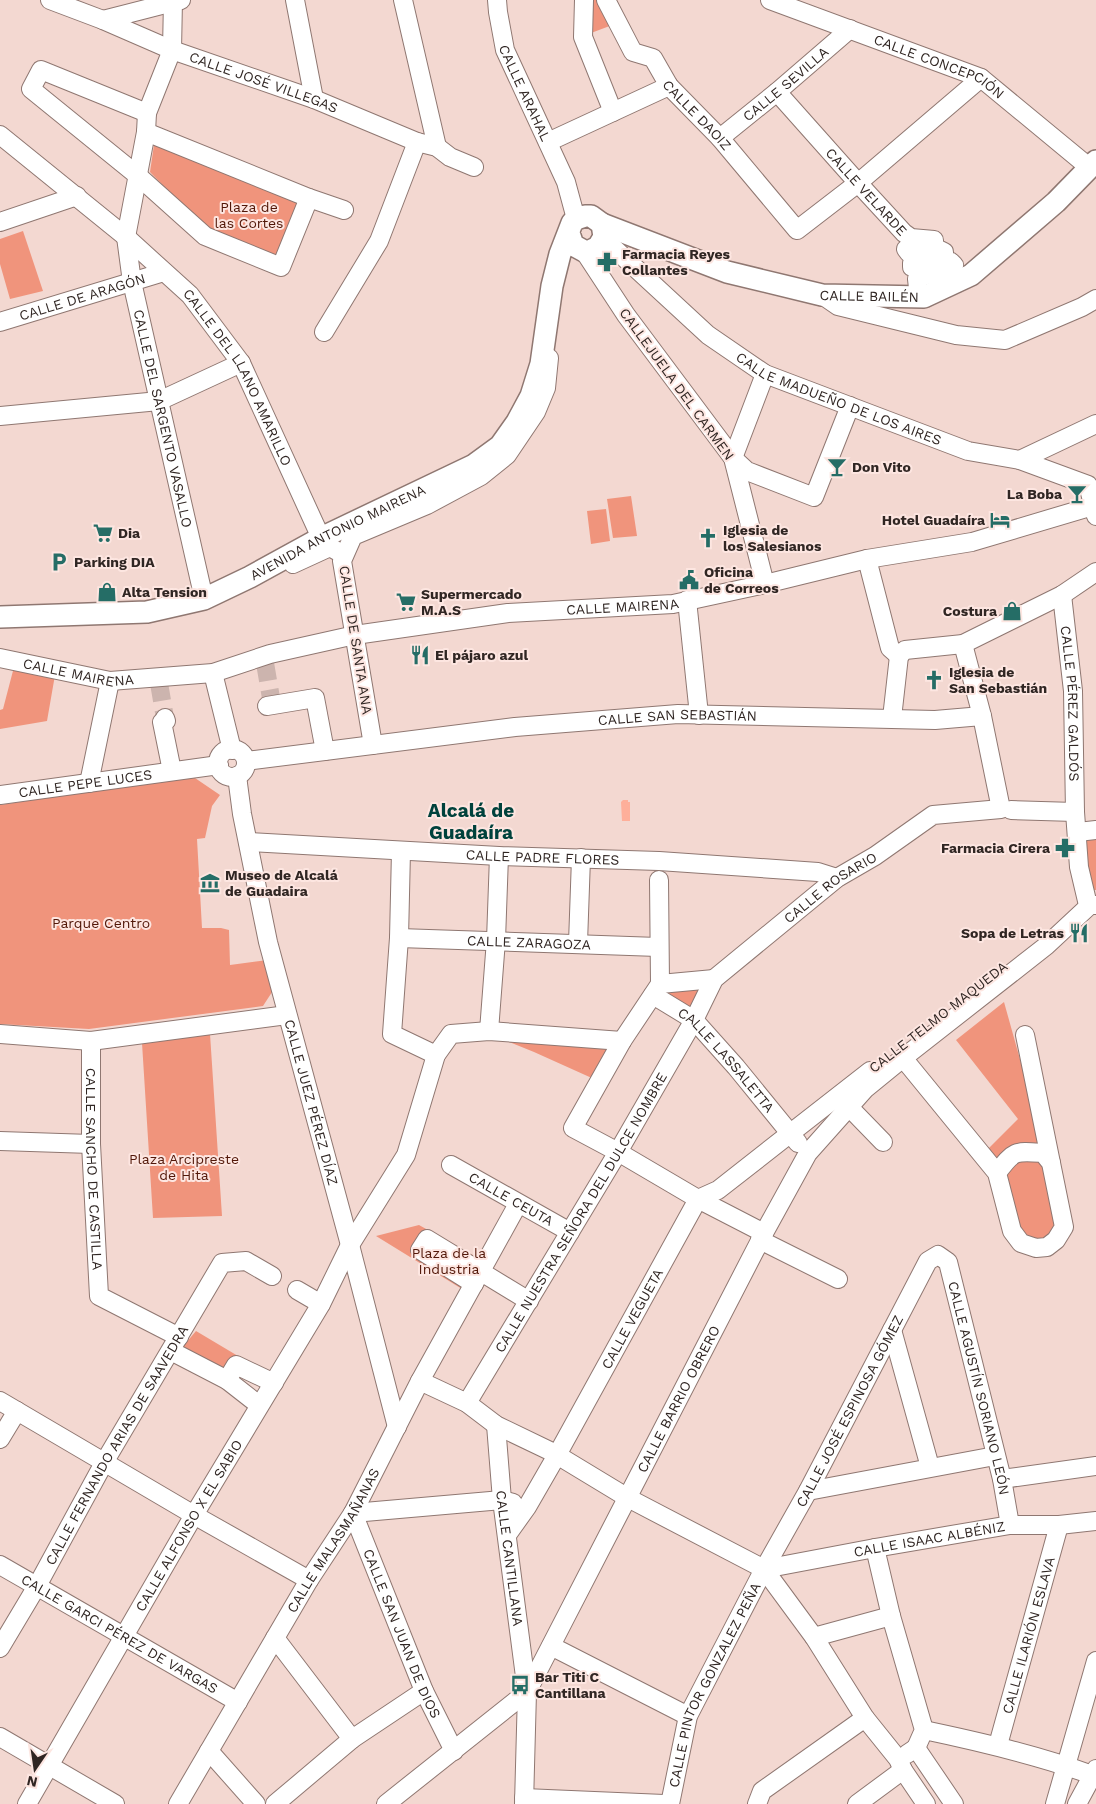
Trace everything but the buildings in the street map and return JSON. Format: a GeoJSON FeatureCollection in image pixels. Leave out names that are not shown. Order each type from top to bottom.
{"type":"FeatureCollection","features":[{"type":"Feature","properties":{"kind":"main road","name":"CALLE BAILÉN"},"geometry":{"type":"LineString","coordinates":[[588,234],[660,247],[727,272],[822,295],[924,297],[971,275],[1056,202],[1093,165]]}},
{"type":"Feature","properties":{"kind":"main road","name":"AVENIDA ANTONIO MAIRENA"},"geometry":{"type":"LineString","coordinates":[[0,617],[146,612],[204,599],[321,538],[455,482],[500,446],[517,422],[531,396],[541,364],[552,286],[588,234]]}},
{"type":"Feature","properties":{"kind":"street","name":"CALLE JOSÉ VILLEGAS"},"geometry":{"type":"LineString","coordinates":[[50,0],[103,20],[172,50],[314,99],[417,142],[437,147],[450,157],[474,167]]}},
{"type":"Feature","properties":{"kind":"street"},"geometry":{"type":"LineString","coordinates":[[103,20],[176,0]]}},
{"type":"Feature","properties":{"kind":"street","name":"CALLE DEL SARGENTO VASALLO"},"geometry":{"type":"LineString","coordinates":[[176,0],[172,50],[147,113],[146,132],[126,237],[132,282],[204,599]]}},
{"type":"Feature","properties":{"kind":"street"},"geometry":{"type":"LineString","coordinates":[[295,0],[314,99]]}},
{"type":"Feature","properties":{"kind":"street"},"geometry":{"type":"LineString","coordinates":[[403,0],[437,147]]}},
{"type":"Feature","properties":{"kind":"street","name":"CALLE ARAHAL"},"geometry":{"type":"LineString","coordinates":[[497,0],[505,50],[588,234]]}},
{"type":"Feature","properties":{"kind":"street"},"geometry":{"type":"LineString","coordinates":[[584,0],[583,37],[613,112]]}},
{"type":"Feature","properties":{"kind":"street","name":"CALLE DAOIZ"},"geometry":{"type":"LineString","coordinates":[[606,0],[633,52],[653,58],[669,86],[720,138],[796,230],[858,183]]}},
{"type":"Feature","properties":{"kind":"street","name":"CALLE CONCEPCIÓN"},"geometry":{"type":"LineString","coordinates":[[770,0],[981,78],[1093,165]]}},
{"type":"Feature","properties":{"kind":"street","name":"CALLE SEVILLA"},"geometry":{"type":"LineString","coordinates":[[720,138],[850,29]]}},
{"type":"Feature","properties":{"kind":"street"},"geometry":{"type":"LineString","coordinates":[[147,113],[41,70],[32,89],[137,175],[205,236],[281,267],[309,198]]}},
{"type":"Feature","properties":{"kind":"street"},"geometry":{"type":"LineString","coordinates":[[858,183],[981,78]]}},
{"type":"Feature","properties":{"kind":"street"},"geometry":{"type":"LineString","coordinates":[[548,142],[669,86]]}},
{"type":"Feature","properties":{"kind":"street","name":"CALLE VELARDE"},"geometry":{"type":"LineString","coordinates":[[777,92],[904,233],[911,238],[934,240],[934,244],[906,249],[909,253],[920,256],[936,248],[944,252],[944,257],[928,257],[912,263],[912,267],[921,271],[929,271],[951,262],[954,265],[950,272],[938,272],[917,279],[918,288],[924,297]]}},
{"type":"Feature","properties":{"kind":"street"},"geometry":{"type":"LineString","coordinates":[[146,132],[309,198],[344,210]]}},
{"type":"Feature","properties":{"kind":"street","name":"CALLE DEL LLANO AMARILLO"},"geometry":{"type":"LineString","coordinates":[[0,134],[7,148],[77,196],[190,295],[241,364],[321,538]]}},
{"type":"Feature","properties":{"kind":"street"},"geometry":{"type":"LineString","coordinates":[[324,332],[379,242],[417,142]]}},
{"type":"Feature","properties":{"kind":"street"},"geometry":{"type":"LineString","coordinates":[[0,222],[77,196]]}},
{"type":"Feature","properties":{"kind":"street","name":"CALLE MADUEÑO DE LOS AIRES"},"geometry":{"type":"LineString","coordinates":[[588,234],[708,335],[766,374],[968,451],[1020,460],[1088,485],[1095,509]]}},
{"type":"Feature","properties":{"kind":"street","name":"CALLEJUELA DEL CARMEN"},"geometry":{"type":"LineString","coordinates":[[588,234],[626,315],[733,458],[765,584]]}},
{"type":"Feature","properties":{"kind":"street","name":"CALLE DE ARAGÓN"},"geometry":{"type":"LineString","coordinates":[[0,322],[164,272]]}},
{"type":"Feature","properties":{"kind":"street"},"geometry":{"type":"LineString","coordinates":[[822,295],[838,306],[956,334],[1006,340],[1096,299]]}},
{"type":"Feature","properties":{"kind":"street"},"geometry":{"type":"LineString","coordinates":[[0,416],[159,401],[241,364]]}},
{"type":"Feature","properties":{"kind":"street"},"geometry":{"type":"LineString","coordinates":[[766,374],[733,458],[747,471],[814,497],[850,406]]}},
{"type":"Feature","properties":{"kind":"street"},"geometry":{"type":"LineString","coordinates":[[1020,460],[1096,424]]}},
{"type":"Feature","properties":{"kind":"street","name":"CALLE DE SANTA ANA"},"geometry":{"type":"LineString","coordinates":[[373,745],[342,561],[353,536],[427,505],[455,482]]}},
{"type":"Feature","properties":{"kind":"street","name":"CALLE MAIRENA"},"geometry":{"type":"LineString","coordinates":[[0,658],[110,681],[159,680],[213,674],[355,635],[508,613],[673,604],[867,559],[972,542],[1095,509]]}},
{"type":"Feature","properties":{"kind":"street"},"geometry":{"type":"LineString","coordinates":[[293,564],[330,548],[344,555]]}},
{"type":"Feature","properties":{"kind":"street"},"geometry":{"type":"LineString","coordinates":[[867,559],[890,648],[899,656]]}},
{"type":"Feature","properties":{"kind":"street"},"geometry":{"type":"LineString","coordinates":[[892,718],[899,656],[905,650],[963,644],[1062,595],[1096,572]]}},
{"type":"Feature","properties":{"kind":"street","name":"CALLE PÉREZ GALDÓS"},"geometry":{"type":"LineString","coordinates":[[1062,595],[1074,691],[1075,812],[1078,832],[1079,867],[1091,904]]}},
{"type":"Feature","properties":{"kind":"street"},"geometry":{"type":"LineString","coordinates":[[687,600],[699,715]]}},
{"type":"Feature","properties":{"kind":"street"},"geometry":{"type":"LineString","coordinates":[[963,644],[1006,810]]}},
{"type":"Feature","properties":{"kind":"street"},"geometry":{"type":"LineString","coordinates":[[213,674],[232,750]]}},
{"type":"Feature","properties":{"kind":"street"},"geometry":{"type":"LineString","coordinates":[[89,783],[110,681]]}},
{"type":"Feature","properties":{"kind":"street"},"geometry":{"type":"LineString","coordinates":[[270,703],[315,698],[325,751]]}},
{"type":"Feature","properties":{"kind":"street","name":"CALLE SAN SEBASTIÁN"},"geometry":{"type":"LineString","coordinates":[[246,761],[515,727],[678,714],[935,720],[982,716]]}},
{"type":"Feature","properties":{"kind":"street","name":"CALLE PEPE LUCES"},"geometry":{"type":"LineString","coordinates":[[163,720],[172,771]]}},
{"type":"Feature","properties":{"kind":"street"},"geometry":{"type":"LineString","coordinates":[[232,750],[242,753],[246,761],[244,771],[237,776],[226,776],[220,770],[219,765],[222,755],[232,750]]}},
{"type":"Feature","properties":{"kind":"street","name":"CALLE PEPE LUCES"},"geometry":{"type":"LineString","coordinates":[[0,795],[219,765]]}},
{"type":"Feature","properties":{"kind":"street","name":"CALLE JUEZ PÉREZ DÍAZ"},"geometry":{"type":"LineString","coordinates":[[237,776],[268,942],[397,1427]]}},
{"type":"Feature","properties":{"kind":"street","name":"CALLE ROSARIO"},"geometry":{"type":"LineString","coordinates":[[694,1020],[714,979],[837,878],[875,856],[933,815],[1006,810],[1075,812]]}},
{"type":"Feature","properties":{"kind":"street"},"geometry":{"type":"LineString","coordinates":[[1078,832],[1096,830]]}},
{"type":"Feature","properties":{"kind":"street","name":"CALLE PADRE FLORES"},"geometry":{"type":"LineString","coordinates":[[248,842],[499,856],[660,861],[818,872],[837,878]]}},
{"type":"Feature","properties":{"kind":"street"},"geometry":{"type":"LineString","coordinates":[[401,851],[399,938],[392,1034],[436,1056]]}},
{"type":"Feature","properties":{"kind":"street"},"geometry":{"type":"LineString","coordinates":[[499,856],[496,940],[489,1031],[622,1041]]}},
{"type":"Feature","properties":{"kind":"street"},"geometry":{"type":"LineString","coordinates":[[578,944],[581,858]]}},
{"type":"Feature","properties":{"kind":"street"},"geometry":{"type":"LineString","coordinates":[[659,880],[656,990],[622,1041],[573,1128],[838,1279]]}},
{"type":"Feature","properties":{"kind":"street","name":"CALLE TELMO MAQUEDA"},"geometry":{"type":"LineString","coordinates":[[808,1153],[865,1089],[1046,946],[1091,904]]}},
{"type":"Feature","properties":{"kind":"street","name":"CALLE TELMO MAQUEDA"},"geometry":{"type":"LineString","coordinates":[[790,1135],[1056,923],[1091,904]]}},
{"type":"Feature","properties":{"kind":"street","name":"CALLE ZARAGOZA"},"geometry":{"type":"LineString","coordinates":[[399,938],[658,947]]}},
{"type":"Feature","properties":{"kind":"street"},"geometry":{"type":"LineString","coordinates":[[656,990],[714,979]]}},
{"type":"Feature","properties":{"kind":"street","name":"CALLE LASSALETTA"},"geometry":{"type":"LineString","coordinates":[[656,990],[694,1020],[736,1067],[790,1135],[808,1153]]}},
{"type":"Feature","properties":{"kind":"street"},"geometry":{"type":"LineString","coordinates":[[0,1034],[91,1041],[287,1015]]}},
{"type":"Feature","properties":{"kind":"street","name":"CALLE NUESTRA SEÑORA DEL DULCE NOMBRE"},"geometry":{"type":"LineString","coordinates":[[467,1403],[618,1152],[694,1020]]}},
{"type":"Feature","properties":{"kind":"street","name":"CALLE ALFONSO X EL SABIO"},"geometry":{"type":"LineString","coordinates":[[27,1804],[126,1637],[194,1516],[321,1304],[350,1245],[406,1155],[436,1056],[451,1034],[489,1031]]}},
{"type":"Feature","properties":{"kind":"street"},"geometry":{"type":"LineString","coordinates":[[903,1058],[997,1173],[1012,1231],[1021,1243],[1036,1248],[1047,1247],[1056,1240],[1064,1227],[1026,1035]]}},
{"type":"Feature","properties":{"kind":"street","name":"CALLE SANCHO DE CASTILLA"},"geometry":{"type":"LineString","coordinates":[[91,1041],[91,1144],[99,1296],[175,1344]]}},
{"type":"Feature","properties":{"kind":"street"},"geometry":{"type":"LineString","coordinates":[[849,1107],[883,1142]]}},
{"type":"Feature","properties":{"kind":"street"},"geometry":{"type":"LineString","coordinates":[[698,1199],[718,1190],[790,1135]]}},
{"type":"Feature","properties":{"kind":"street"},"geometry":{"type":"LineString","coordinates":[[0,1141],[91,1144]]}},
{"type":"Feature","properties":{"kind":"street"},"geometry":{"type":"LineString","coordinates":[[997,1173],[1008,1157],[1019,1151],[1043,1153],[1051,1163]]}},
{"type":"Feature","properties":{"kind":"street","name":"CALLE BARRIO OBRERO"},"geometry":{"type":"LineString","coordinates":[[527,1692],[762,1236],[808,1153]]}},
{"type":"Feature","properties":{"kind":"street","name":"CALLE CEUTA"},"geometry":{"type":"LineString","coordinates":[[451,1165],[570,1232]]}},
{"type":"Feature","properties":{"kind":"street","name":"CALLE VEGUETA"},"geometry":{"type":"LineString","coordinates":[[507,1535],[527,1507],[553,1453],[698,1199]]}},
{"type":"Feature","properties":{"kind":"street","name":"CALLE MALASMAÑANAS"},"geometry":{"type":"LineString","coordinates":[[178,1804],[309,1580],[352,1513],[420,1381],[518,1204]]}},
{"type":"Feature","properties":{"kind":"street","name":"CALLE JOSÉ ESPINOSA GÓMEZ"},"geometry":{"type":"LineString","coordinates":[[764,1569],[808,1491],[928,1261],[938,1255]]}},
{"type":"Feature","properties":{"kind":"street","name":"CALLE AGUSTÍN SORIANO LEÓN"},"geometry":{"type":"LineString","coordinates":[[938,1255],[948,1262],[1002,1479],[1010,1525]]}},
{"type":"Feature","properties":{"kind":"street","name":"CALLE FERNANDO ARIAS DE SAAVEDRA"},"geometry":{"type":"LineString","coordinates":[[0,1648],[37,1586],[105,1461],[222,1263],[246,1261],[272,1276]]}},
{"type":"Feature","properties":{"kind":"street"},"geometry":{"type":"LineString","coordinates":[[477,1278],[529,1301]]}},
{"type":"Feature","properties":{"kind":"street"},"geometry":{"type":"LineString","coordinates":[[297,1290],[321,1304]]}},
{"type":"Feature","properties":{"kind":"street"},"geometry":{"type":"LineString","coordinates":[[892,1330],[930,1467]]}},
{"type":"Feature","properties":{"kind":"street"},"geometry":{"type":"LineString","coordinates":[[175,1344],[227,1380],[259,1406]]}},
{"type":"Feature","properties":{"kind":"street"},"geometry":{"type":"LineString","coordinates":[[227,1380],[236,1365],[274,1383]]}},
{"type":"Feature","properties":{"kind":"street"},"geometry":{"type":"LineString","coordinates":[[420,1381],[467,1403],[496,1424],[553,1453],[628,1498],[764,1569],[814,1637],[865,1718],[901,1764],[926,1804]]}},
{"type":"Feature","properties":{"kind":"street"},"geometry":{"type":"LineString","coordinates":[[0,1401],[105,1461],[194,1516],[309,1580]]}},
{"type":"Feature","properties":{"kind":"street"},"geometry":{"type":"LineString","coordinates":[[0,1439],[17,1411]]}},
{"type":"Feature","properties":{"kind":"street","name":"CALLE CANTILLANA"},"geometry":{"type":"LineString","coordinates":[[496,1424],[502,1500],[527,1692],[524,1801]]}},
{"type":"Feature","properties":{"kind":"street"},"geometry":{"type":"LineString","coordinates":[[808,1491],[995,1456]]}},
{"type":"Feature","properties":{"kind":"street"},"geometry":{"type":"LineString","coordinates":[[1002,1479],[1096,1466]]}},
{"type":"Feature","properties":{"kind":"street"},"geometry":{"type":"LineString","coordinates":[[352,1513],[502,1500],[527,1507]]}},
{"type":"Feature","properties":{"kind":"street","name":"CALLE SAN JUAN DE DIOS"},"geometry":{"type":"LineString","coordinates":[[352,1513],[424,1691],[454,1751]]}},
{"type":"Feature","properties":{"kind":"street","name":"CALLE ISAAC ALBÉNIZ"},"geometry":{"type":"LineString","coordinates":[[764,1569],[1010,1525],[1060,1525],[1096,1521]]}},
{"type":"Feature","properties":{"kind":"street","name":"CALLE ILARIÓN ESLAVA"},"geometry":{"type":"LineString","coordinates":[[998,1746],[1060,1525]]}},
{"type":"Feature","properties":{"kind":"street"},"geometry":{"type":"LineString","coordinates":[[857,1804],[916,1748],[924,1730],[891,1616],[875,1548]]}},
{"type":"Feature","properties":{"kind":"street","name":"CALLE GARCI PÉREZ DE VARGAS"},"geometry":{"type":"LineString","coordinates":[[0,1565],[238,1702]]}},
{"type":"Feature","properties":{"kind":"street","name":"CALLE PINTOR GONZALEZ PEÑA"},"geometry":{"type":"LineString","coordinates":[[670,1804],[688,1716],[764,1569]]}},
{"type":"Feature","properties":{"kind":"street"},"geometry":{"type":"LineString","coordinates":[[814,1637],[891,1616]]}},
{"type":"Feature","properties":{"kind":"street"},"geometry":{"type":"LineString","coordinates":[[275,1638],[352,1739]]}},
{"type":"Feature","properties":{"kind":"street"},"geometry":{"type":"LineString","coordinates":[[551,1646],[688,1716]]}},
{"type":"Feature","properties":{"kind":"street"},"geometry":{"type":"LineString","coordinates":[[1056,1804],[1096,1661]]}},
{"type":"Feature","properties":{"kind":"street"},"geometry":{"type":"LineString","coordinates":[[275,1804],[352,1739],[424,1691]]}},
{"type":"Feature","properties":{"kind":"street"},"geometry":{"type":"LineString","coordinates":[[386,1804],[527,1692]]}},
{"type":"Feature","properties":{"kind":"street"},"geometry":{"type":"LineString","coordinates":[[757,1804],[762,1791],[865,1718]]}},
{"type":"Feature","properties":{"kind":"street"},"geometry":{"type":"LineString","coordinates":[[924,1730],[998,1746],[1094,1772],[1077,1804]]}},
{"type":"Feature","properties":{"kind":"street"},"geometry":{"type":"LineString","coordinates":[[0,1737],[115,1804]]}},
{"type":"Feature","properties":{"kind":"street"},"geometry":{"type":"LineString","coordinates":[[916,1748],[954,1804]]}},
{"type":"Feature","properties":{"kind":"street"},"geometry":{"type":"LineString","coordinates":[[209,1751],[256,1804]]}},
{"type":"Feature","properties":{"kind":"street"},"geometry":{"type":"LineString","coordinates":[[524,1801],[664,1804]]}},
{"type":"Feature","properties":{"kind":"green space"},"geometry":{"type":"Polygon","coordinates":[[[591,0],[602,0],[615,24],[591,33],[591,0]]]}},
{"type":"Feature","properties":{"kind":"green space","name":"Plaza de las Cortes"},"geometry":{"type":"Polygon","coordinates":[[[154,145],[300,202],[278,260],[203,227],[150,172],[154,145]]]}},
{"type":"Feature","properties":{"kind":"green space"},"geometry":{"type":"Polygon","coordinates":[[[23,231],[43,291],[10,299],[0,264],[0,239],[23,231]]]}},
{"type":"Feature","properties":{"kind":"green space"},"geometry":{"type":"Polygon","coordinates":[[[631,496],[637,536],[613,538],[607,499],[631,496]]]}},
{"type":"Feature","properties":{"kind":"green space"},"geometry":{"type":"Polygon","coordinates":[[[606,509],[610,541],[591,544],[587,511],[606,509]]]}},
{"type":"Feature","properties":{"kind":"green space"},"geometry":{"type":"Polygon","coordinates":[[[14,667],[55,675],[47,721],[0,729],[0,710],[3,709],[14,667]]]}},
{"type":"Feature","properties":{"kind":"green space","name":"Parque Centro"},"geometry":{"type":"Polygon","coordinates":[[[195,778],[220,795],[212,806],[205,838],[197,839],[202,928],[229,930],[230,965],[268,960],[274,989],[263,1006],[89,1029],[0,1024],[0,805],[152,782],[195,778]]]}},
{"type":"Feature","properties":{"kind":"green space"},"geometry":{"type":"Polygon","coordinates":[[[1096,834],[1096,890],[1090,890],[1085,883],[1085,836],[1096,834]]]}},
{"type":"Feature","properties":{"kind":"green space"},"geometry":{"type":"Polygon","coordinates":[[[665,990],[703,990],[692,1013],[660,995],[665,990]]]}},
{"type":"Feature","properties":{"kind":"green space"},"geometry":{"type":"Polygon","coordinates":[[[1004,1002],[1033,1106],[1057,1230],[1040,1244],[1018,1239],[988,1149],[1018,1119],[956,1040],[1004,1002]]]}},
{"type":"Feature","properties":{"kind":"green space","name":"Plaza Arcipreste de Hita"},"geometry":{"type":"Polygon","coordinates":[[[210,1034],[222,1216],[153,1218],[142,1043],[210,1034]]]}},
{"type":"Feature","properties":{"kind":"green space"},"geometry":{"type":"Polygon","coordinates":[[[499,1038],[613,1047],[594,1079],[499,1038]]]}},
{"type":"Feature","properties":{"kind":"green space","name":"Plaza de la Industria"},"geometry":{"type":"Polygon","coordinates":[[[419,1225],[478,1258],[462,1289],[376,1236],[419,1225]]]}},
{"type":"Feature","properties":{"kind":"green space"},"geometry":{"type":"Polygon","coordinates":[[[196,1331],[238,1356],[227,1374],[180,1350],[196,1331]]]}},
{"type":"Feature","properties":{"kind":"shaded area"},"geometry":{"type":"Polygon","coordinates":[[[623,800],[630,802],[630,821],[622,821],[621,802],[623,800]]]}},
{"type":"Feature","properties":{"kind":"tunnel"},"geometry":{"type":"LineString","coordinates":[[265,663],[271,698]]}},
{"type":"Feature","properties":{"kind":"tunnel"},"geometry":{"type":"LineString","coordinates":[[159,683],[165,718]]}},
{"type":"Feature","properties":{"kind":"place","name":"Farmacia Reyes Collantes"},"geometry":{"type":"Point","coordinates":[607,262]}},
{"type":"Feature","properties":{"kind":"place","name":"Don Vito"},"geometry":{"type":"Point","coordinates":[837,467]}},
{"type":"Feature","properties":{"kind":"place","name":"La Boba"},"geometry":{"type":"Point","coordinates":[1077,494]}},
{"type":"Feature","properties":{"kind":"place","name":"Hotel Guadaíra"},"geometry":{"type":"Point","coordinates":[1000,520]}},
{"type":"Feature","properties":{"kind":"place","name":"Dia"},"geometry":{"type":"Point","coordinates":[103,533]}},
{"type":"Feature","properties":{"kind":"place","name":"Iglesia de los Salesianos"},"geometry":{"type":"Point","coordinates":[708,538]}},
{"type":"Feature","properties":{"kind":"place","name":"Parking DIA"},"geometry":{"type":"Point","coordinates":[59,562]}},
{"type":"Feature","properties":{"kind":"place","name":"Oficina de Correos"},"geometry":{"type":"Point","coordinates":[689,580]}},
{"type":"Feature","properties":{"kind":"place","name":"Alta Tension"},"geometry":{"type":"Point","coordinates":[107,592]}},
{"type":"Feature","properties":{"kind":"place","name":"Supermercado M.A.S"},"geometry":{"type":"Point","coordinates":[406,602]}},
{"type":"Feature","properties":{"kind":"place","name":"Costura"},"geometry":{"type":"Point","coordinates":[1012,611]}},
{"type":"Feature","properties":{"kind":"place","name":"El pájaro azul"},"geometry":{"type":"Point","coordinates":[420,655]}},
{"type":"Feature","properties":{"kind":"place","name":"Iglesia de San Sebastián"},"geometry":{"type":"Point","coordinates":[934,680]}},
{"type":"Feature","properties":{"kind":"place","name":"Farmacia Cirera"},"geometry":{"type":"Point","coordinates":[1065,848]}},
{"type":"Feature","properties":{"kind":"place","name":"Museo de Alcalá de Guadaira"},"geometry":{"type":"Point","coordinates":[210,883]}},
{"type":"Feature","properties":{"kind":"place","name":"Sopa de Letras"},"geometry":{"type":"Point","coordinates":[1079,933]}},
{"type":"Feature","properties":{"kind":"place","name":"Bar Titi C Cantillana"},"geometry":{"type":"Point","coordinates":[520,1685]}},
{"type":"Feature","properties":{"kind":"district","name":"Alcalá de Guadaíra"},"geometry":{"type":"Point","coordinates":[471,821]}}]}
